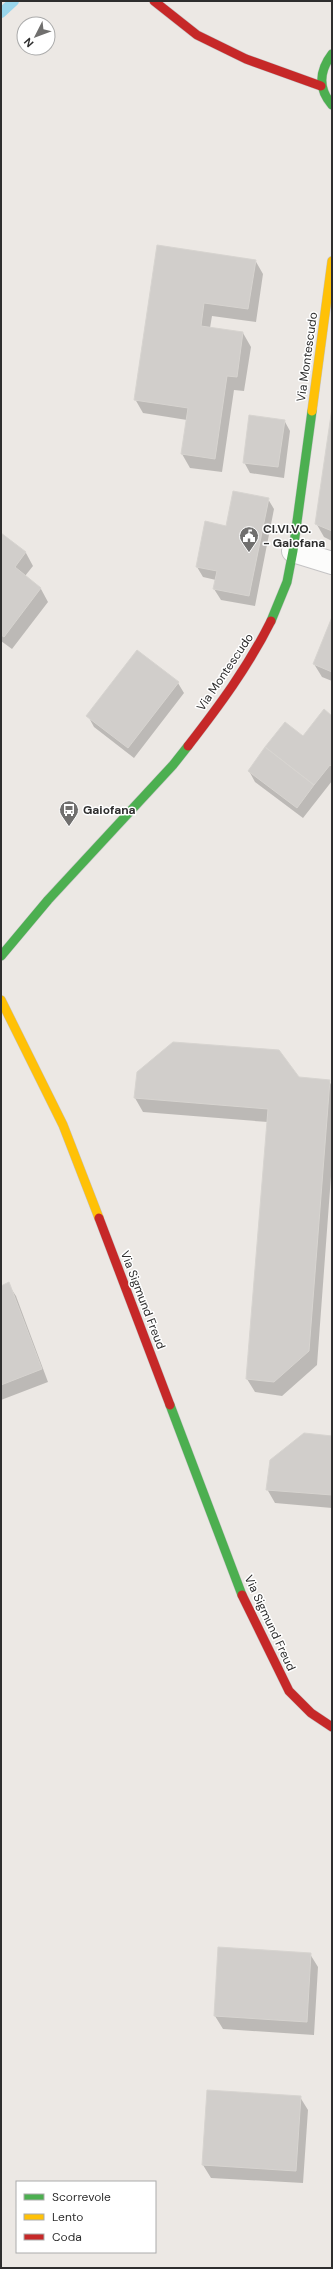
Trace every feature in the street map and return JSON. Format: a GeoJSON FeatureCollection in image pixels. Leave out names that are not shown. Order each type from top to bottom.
{"type":"FeatureCollection","features":[{"type":"Feature","properties":{"kind":"street"},"geometry":{"type":"LineString","coordinates":[[154,1],[197,34],[232,52],[246,59],[321,86]]}},
{"type":"Feature","properties":{"kind":"street"},"geometry":{"type":"LineString","coordinates":[[332,54],[324,63],[321,74],[321,86],[324,94],[332,105]]}},
{"type":"Feature","properties":{"kind":"street","name":"Via Montescudo"},"geometry":{"type":"LineString","coordinates":[[1,956],[48,900],[173,764],[230,691],[254,655],[274,616],[287,582],[293,551],[332,261]]}},
{"type":"Feature","properties":{"kind":"street"},"geometry":{"type":"LineString","coordinates":[[293,551],[332,563]]}},
{"type":"Feature","properties":{"kind":"street","name":"Via Sigmund Freud"},"geometry":{"type":"LineString","coordinates":[[1,1000],[64,1124],[248,1610],[289,1691],[311,1713],[332,1728]]}},
{"type":"Feature","properties":{"kind":"building"},"geometry":{"type":"Polygon","coordinates":[[[157,245],[256,260],[248,309],[204,303],[201,326],[243,332],[237,377],[227,376],[215,459],[181,454],[188,408],[134,400],[157,245]]]}},
{"type":"Feature","properties":{"kind":"building"},"geometry":{"type":"Polygon","coordinates":[[[332,408],[332,531],[315,524],[332,408]]]}},
{"type":"Feature","properties":{"kind":"building"},"geometry":{"type":"Polygon","coordinates":[[[249,415],[285,420],[278,467],[243,463],[249,415]]]}},
{"type":"Feature","properties":{"kind":"building"},"geometry":{"type":"Polygon","coordinates":[[[233,491],[269,498],[249,596],[213,589],[217,571],[196,567],[205,521],[226,526],[233,491]]]}},
{"type":"Feature","properties":{"kind":"building"},"geometry":{"type":"Polygon","coordinates":[[[1,533],[26,552],[15,567],[41,588],[4,637],[1,635],[1,533]]]}},
{"type":"Feature","properties":{"kind":"building"},"geometry":{"type":"Polygon","coordinates":[[[332,617],[332,672],[313,664],[332,617]]]}},
{"type":"Feature","properties":{"kind":"building"},"geometry":{"type":"Polygon","coordinates":[[[137,650],[179,682],[128,748],[86,716],[137,650]]]}},
{"type":"Feature","properties":{"kind":"building"},"geometry":{"type":"Polygon","coordinates":[[[324,709],[332,716],[332,767],[330,765],[314,785],[265,747],[285,722],[303,736],[324,709]]]}},
{"type":"Feature","properties":{"kind":"building"},"geometry":{"type":"Polygon","coordinates":[[[265,747],[314,785],[297,808],[248,771],[265,747]]]}},
{"type":"Feature","properties":{"kind":"building"},"geometry":{"type":"Polygon","coordinates":[[[173,1042],[279,1050],[299,1077],[330,1080],[309,1351],[274,1382],[246,1379],[268,1109],[134,1098],[137,1072],[173,1042]]]}},
{"type":"Feature","properties":{"kind":"building"},"geometry":{"type":"Polygon","coordinates":[[[9,1282],[42,1369],[1,1385],[1,1286],[9,1282]]]}},
{"type":"Feature","properties":{"kind":"building"},"geometry":{"type":"Polygon","coordinates":[[[304,1433],[332,1436],[332,1495],[266,1490],[270,1460],[304,1433]]]}},
{"type":"Feature","properties":{"kind":"building"},"geometry":{"type":"Polygon","coordinates":[[[218,1947],[311,1953],[307,2022],[214,2016],[218,1947]]]}},
{"type":"Feature","properties":{"kind":"building"},"geometry":{"type":"Polygon","coordinates":[[[207,2090],[301,2096],[296,2171],[202,2165],[207,2090]]]}},
{"type":"Feature","properties":{"kind":"waterway"},"geometry":{"type":"LineString","coordinates":[[1,13],[14,1]]}},
{"type":"Feature","properties":{"kind":"traffic: fast"},"geometry":{"type":"LineString","coordinates":[[332,54],[325,67],[322,80],[324,93],[332,105]]}},
{"type":"Feature","properties":{"kind":"traffic: fast"},"geometry":{"type":"LineString","coordinates":[[271,621],[287,582],[293,551],[312,411]]}},
{"type":"Feature","properties":{"kind":"traffic: fast"},"geometry":{"type":"LineString","coordinates":[[1,956],[48,900],[173,765],[188,746]]}},
{"type":"Feature","properties":{"kind":"traffic: fast"},"geometry":{"type":"LineString","coordinates":[[170,1405],[242,1595]]}},
{"type":"Feature","properties":{"kind":"traffic: slow"},"geometry":{"type":"LineString","coordinates":[[312,411],[332,261]]}},
{"type":"Feature","properties":{"kind":"traffic: slow"},"geometry":{"type":"LineString","coordinates":[[1,1000],[63,1125],[99,1218]]}},
{"type":"Feature","properties":{"kind":"traffic: jam"},"geometry":{"type":"LineString","coordinates":[[154,1],[197,35],[246,59],[321,86]]}},
{"type":"Feature","properties":{"kind":"traffic: jam"},"geometry":{"type":"LineString","coordinates":[[188,746],[232,686],[253,654],[271,621]]}},
{"type":"Feature","properties":{"kind":"traffic: jam"},"geometry":{"type":"LineString","coordinates":[[99,1218],[170,1405]]}},
{"type":"Feature","properties":{"kind":"traffic: jam"},"geometry":{"type":"LineString","coordinates":[[242,1595],[289,1691],[311,1713],[332,1727]]}},
{"type":"Feature","properties":{"kind":"place","name":"CI.VI.VO. - Gaiofana"},"geometry":{"type":"Point","coordinates":[249,553]}},
{"type":"Feature","properties":{"kind":"place","name":"Gaiofana"},"geometry":{"type":"Point","coordinates":[69,827]}}]}
